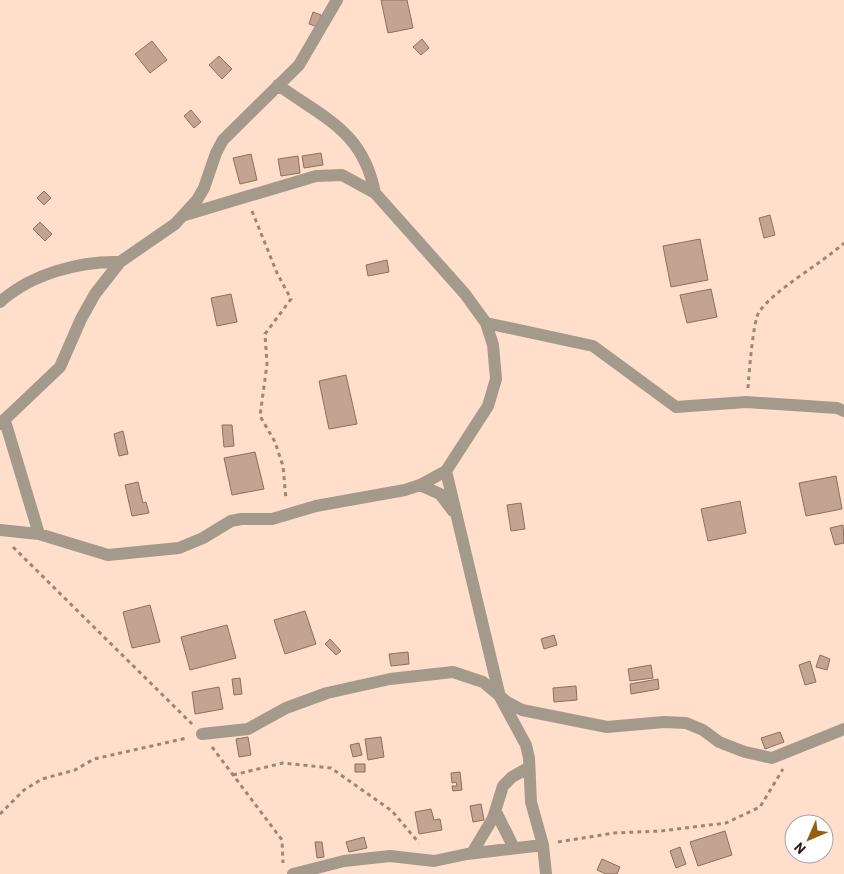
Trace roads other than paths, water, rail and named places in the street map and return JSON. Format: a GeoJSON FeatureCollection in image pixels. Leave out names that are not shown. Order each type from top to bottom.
{"type":"FeatureCollection","features":[{"type":"Feature","properties":{"kind":"street"},"geometry":{"type":"LineString","coordinates":[[185,215],[204,188],[216,153],[223,140],[299,65],[337,0]]}},
{"type":"Feature","properties":{"kind":"street"},"geometry":{"type":"LineString","coordinates":[[278,85],[336,123],[354,143],[365,157],[371,172],[375,193]]}},
{"type":"Feature","properties":{"kind":"street"},"geometry":{"type":"LineString","coordinates":[[4,536],[39,534],[100,553],[124,555],[185,547],[231,521],[241,519],[272,520],[316,506],[361,500],[420,486],[446,471],[488,406],[496,379],[493,345],[486,323],[460,288],[375,193],[342,175],[316,176],[185,215],[120,262],[95,294],[81,319],[60,368],[2,422],[39,534]]}},
{"type":"Feature","properties":{"kind":"street"},"geometry":{"type":"LineString","coordinates":[[0,302],[14,289],[34,279],[72,268],[105,262],[120,262]]}},
{"type":"Feature","properties":{"kind":"street"},"geometry":{"type":"LineString","coordinates":[[486,323],[593,346],[676,407],[746,402],[837,408],[844,411]]}},
{"type":"Feature","properties":{"kind":"street"},"geometry":{"type":"LineString","coordinates":[[446,471],[500,697],[526,745],[531,802],[543,845],[546,874]]}},
{"type":"Feature","properties":{"kind":"street"},"geometry":{"type":"LineString","coordinates":[[420,486],[440,494],[457,517]]}},
{"type":"Feature","properties":{"kind":"street"},"geometry":{"type":"LineString","coordinates":[[202,734],[248,729],[286,708],[327,693],[421,675],[453,672],[483,682],[500,697],[522,710],[607,727],[664,722],[686,723],[703,730],[719,742],[745,752],[772,758],[844,729]]}},
{"type":"Feature","properties":{"kind":"street"},"geometry":{"type":"LineString","coordinates":[[472,853],[496,812],[503,786],[512,777],[528,768]]}},
{"type":"Feature","properties":{"kind":"street"},"geometry":{"type":"LineString","coordinates":[[496,812],[514,848]]}},
{"type":"Feature","properties":{"kind":"street"},"geometry":{"type":"LineString","coordinates":[[288,870],[390,856],[434,861],[472,853],[543,845]]}}]}
